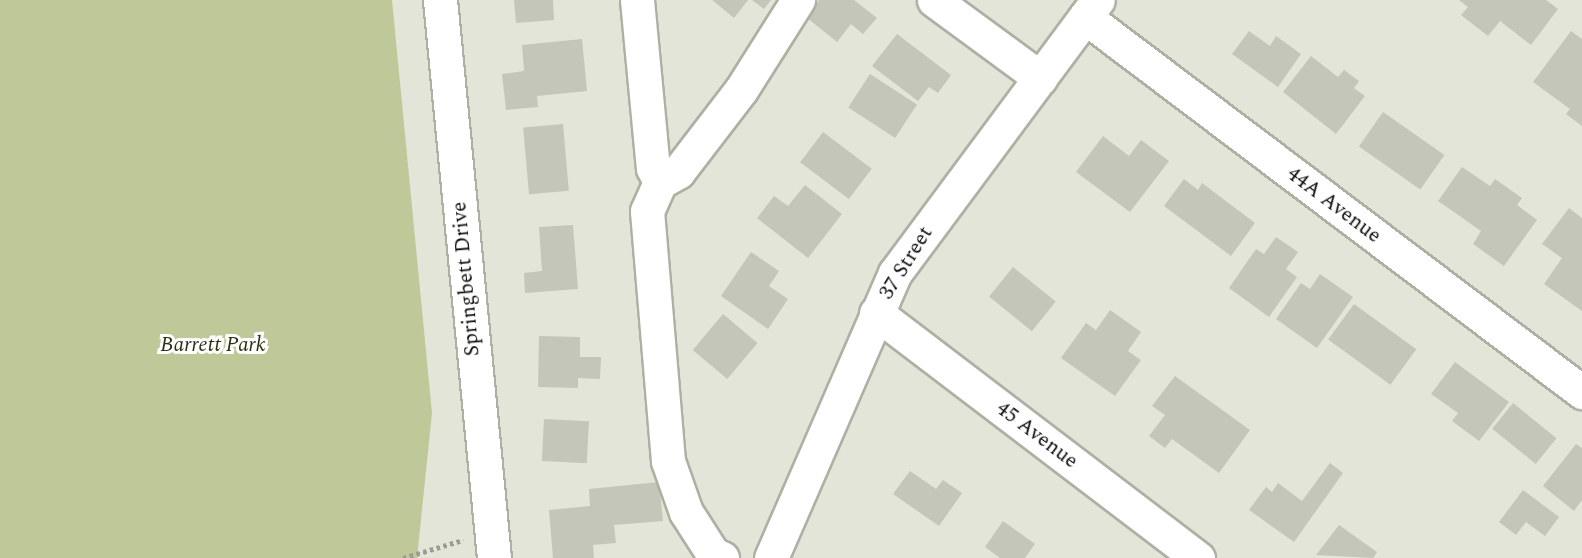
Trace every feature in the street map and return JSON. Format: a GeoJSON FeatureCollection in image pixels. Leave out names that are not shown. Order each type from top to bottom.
{"type":"FeatureCollection","features":[{"type":"Feature","properties":{"kind":"street","name":"Springbett Drive"},"geometry":{"type":"LineString","coordinates":[[440,0],[492,545]]}},
{"type":"Feature","properties":{"kind":"street"},"geometry":{"type":"LineString","coordinates":[[637,0],[653,168],[660,182]]}},
{"type":"Feature","properties":{"kind":"street"},"geometry":{"type":"LineString","coordinates":[[722,558],[713,554],[686,512],[668,461],[647,211],[660,182],[678,172],[741,89],[798,0]]}},
{"type":"Feature","properties":{"kind":"street"},"geometry":{"type":"LineString","coordinates":[[934,0],[1040,78]]}},
{"type":"Feature","properties":{"kind":"street","name":"37 Street"},"geometry":{"type":"LineString","coordinates":[[771,558],[876,313],[906,256],[1092,9]]}},
{"type":"Feature","properties":{"kind":"street","name":"44A Avenue"},"geometry":{"type":"LineString","coordinates":[[1092,9],[1582,392]]}},
{"type":"Feature","properties":{"kind":"street","name":"45 Avenue"},"geometry":{"type":"LineString","coordinates":[[876,313],[1198,558]]}},
{"type":"Feature","properties":{"kind":"path"},"geometry":{"type":"LineString","coordinates":[[403,558],[492,545]]}},
{"type":"Feature","properties":{"kind":"green space","name":"Barrett Park"},"geometry":{"type":"Polygon","coordinates":[[[0,0],[392,0],[432,413],[417,558],[0,558],[0,0]]]}},
{"type":"Feature","properties":{"kind":"building"},"geometry":{"type":"Polygon","coordinates":[[[514,0],[553,0],[554,20],[516,23],[514,0]]]}},
{"type":"Feature","properties":{"kind":"building"},"geometry":{"type":"Polygon","coordinates":[[[712,0],[748,0],[734,18],[712,0]]]}},
{"type":"Feature","properties":{"kind":"building"},"geometry":{"type":"Polygon","coordinates":[[[752,0],[771,0],[764,9],[752,0]]]}},
{"type":"Feature","properties":{"kind":"building"},"geometry":{"type":"Polygon","coordinates":[[[819,0],[854,0],[877,18],[863,34],[851,24],[837,42],[806,17],[819,0]]]}},
{"type":"Feature","properties":{"kind":"building"},"geometry":{"type":"Polygon","coordinates":[[[1459,0],[1546,0],[1558,9],[1531,45],[1500,21],[1488,36],[1461,15],[1468,7],[1459,0]]]}},
{"type":"Feature","properties":{"kind":"building"},"geometry":{"type":"Polygon","coordinates":[[[1249,31],[1270,46],[1276,36],[1301,54],[1278,87],[1232,54],[1249,31]]]}},
{"type":"Feature","properties":{"kind":"building"},"geometry":{"type":"Polygon","coordinates":[[[1571,31],[1582,39],[1582,126],[1566,114],[1570,109],[1533,82],[1571,31]]]}},
{"type":"Feature","properties":{"kind":"building"},"geometry":{"type":"Polygon","coordinates":[[[897,34],[951,75],[938,93],[929,87],[918,101],[872,66],[897,34]]]}},
{"type":"Feature","properties":{"kind":"building"},"geometry":{"type":"Polygon","coordinates":[[[582,39],[587,91],[537,96],[538,107],[506,110],[502,74],[524,71],[522,45],[582,39]]]}},
{"type":"Feature","properties":{"kind":"building"},"geometry":{"type":"Polygon","coordinates":[[[1311,56],[1338,77],[1344,70],[1359,81],[1354,88],[1365,96],[1336,134],[1283,92],[1311,56]]]}},
{"type":"Feature","properties":{"kind":"building"},"geometry":{"type":"Polygon","coordinates":[[[870,74],[917,104],[895,138],[848,108],[870,74]]]}},
{"type":"Feature","properties":{"kind":"building"},"geometry":{"type":"Polygon","coordinates":[[[1383,112],[1444,155],[1420,189],[1359,146],[1383,112]]]}},
{"type":"Feature","properties":{"kind":"building"},"geometry":{"type":"Polygon","coordinates":[[[563,124],[569,191],[529,194],[523,127],[563,124]]]}},
{"type":"Feature","properties":{"kind":"building"},"geometry":{"type":"Polygon","coordinates":[[[823,132],[872,169],[849,199],[800,162],[823,132]]]}},
{"type":"Feature","properties":{"kind":"building"},"geometry":{"type":"Polygon","coordinates":[[[1103,136],[1129,156],[1141,140],[1169,161],[1130,212],[1076,172],[1103,136]]]}},
{"type":"Feature","properties":{"kind":"building"},"geometry":{"type":"Polygon","coordinates":[[[1462,167],[1490,186],[1495,179],[1522,198],[1517,205],[1537,220],[1504,266],[1473,244],[1481,231],[1438,201],[1462,167]]]}},
{"type":"Feature","properties":{"kind":"building"},"geometry":{"type":"Polygon","coordinates":[[[1184,179],[1198,190],[1202,183],[1255,223],[1231,256],[1164,206],[1184,179]]]}},
{"type":"Feature","properties":{"kind":"building"},"geometry":{"type":"Polygon","coordinates":[[[805,185],[842,214],[808,258],[757,218],[774,196],[788,206],[805,185]]]}},
{"type":"Feature","properties":{"kind":"building"},"geometry":{"type":"Polygon","coordinates":[[[1569,208],[1582,218],[1582,311],[1544,284],[1562,258],[1542,244],[1569,208]]]}},
{"type":"Feature","properties":{"kind":"building"},"geometry":{"type":"Polygon","coordinates":[[[573,225],[578,289],[525,293],[524,273],[542,271],[539,227],[573,225]]]}},
{"type":"Feature","properties":{"kind":"building"},"geometry":{"type":"Polygon","coordinates":[[[1276,237],[1298,252],[1286,269],[1297,277],[1269,317],[1229,288],[1256,249],[1264,254],[1276,237]]]}},
{"type":"Feature","properties":{"kind":"building"},"geometry":{"type":"Polygon","coordinates":[[[751,252],[779,271],[769,286],[788,299],[768,329],[721,296],[751,252]]]}},
{"type":"Feature","properties":{"kind":"building"},"geometry":{"type":"Polygon","coordinates":[[[1013,267],[1056,302],[1032,331],[989,297],[1013,267]]]}},
{"type":"Feature","properties":{"kind":"building"},"geometry":{"type":"Polygon","coordinates":[[[1320,274],[1353,297],[1317,348],[1276,319],[1301,283],[1310,289],[1320,274]]]}},
{"type":"Feature","properties":{"kind":"building"},"geometry":{"type":"Polygon","coordinates":[[[1354,304],[1416,349],[1390,385],[1328,340],[1354,304]]]}},
{"type":"Feature","properties":{"kind":"building"},"geometry":{"type":"Polygon","coordinates":[[[1110,310],[1141,332],[1128,351],[1141,360],[1115,396],[1061,358],[1086,323],[1096,330],[1110,310]]]}},
{"type":"Feature","properties":{"kind":"building"},"geometry":{"type":"Polygon","coordinates":[[[723,314],[757,343],[727,379],[693,350],[723,314]]]}},
{"type":"Feature","properties":{"kind":"building"},"geometry":{"type":"Polygon","coordinates":[[[539,336],[580,337],[580,357],[601,357],[600,379],[578,378],[578,388],[538,387],[539,336]]]}},
{"type":"Feature","properties":{"kind":"building"},"geometry":{"type":"Polygon","coordinates":[[[1455,362],[1509,402],[1479,441],[1452,421],[1458,413],[1431,394],[1455,362]]]}},
{"type":"Feature","properties":{"kind":"building"},"geometry":{"type":"Polygon","coordinates":[[[1175,376],[1250,430],[1219,473],[1172,439],[1165,448],[1149,436],[1165,415],[1152,406],[1175,376]]]}},
{"type":"Feature","properties":{"kind":"building"},"geometry":{"type":"Polygon","coordinates":[[[1513,403],[1557,438],[1536,464],[1492,429],[1513,403]]]}},
{"type":"Feature","properties":{"kind":"building"},"geometry":{"type":"Polygon","coordinates":[[[544,419],[589,421],[587,463],[542,461],[544,419]]]}},
{"type":"Feature","properties":{"kind":"building"},"geometry":{"type":"Polygon","coordinates":[[[1576,444],[1582,448],[1582,500],[1574,511],[1543,486],[1576,444]]]}},
{"type":"Feature","properties":{"kind":"building"},"geometry":{"type":"Polygon","coordinates":[[[1330,463],[1343,473],[1294,542],[1249,510],[1266,487],[1272,492],[1278,483],[1302,501],[1330,463]]]}},
{"type":"Feature","properties":{"kind":"building"},"geometry":{"type":"Polygon","coordinates":[[[910,471],[936,489],[943,480],[962,493],[939,526],[893,494],[910,471]]]}},
{"type":"Feature","properties":{"kind":"building"},"geometry":{"type":"Polygon","coordinates":[[[659,482],[663,521],[614,525],[616,543],[593,545],[594,558],[553,558],[549,510],[590,506],[589,489],[659,482]]]}},
{"type":"Feature","properties":{"kind":"building"},"geometry":{"type":"Polygon","coordinates":[[[1523,490],[1559,517],[1545,536],[1526,522],[1516,535],[1499,522],[1523,490]]]}},
{"type":"Feature","properties":{"kind":"building"},"geometry":{"type":"Polygon","coordinates":[[[1003,521],[1035,544],[1025,558],[1000,558],[985,547],[1003,521]]]}},
{"type":"Feature","properties":{"kind":"building"},"geometry":{"type":"Polygon","coordinates":[[[1339,525],[1377,552],[1373,558],[1316,555],[1339,525]]]}}]}
